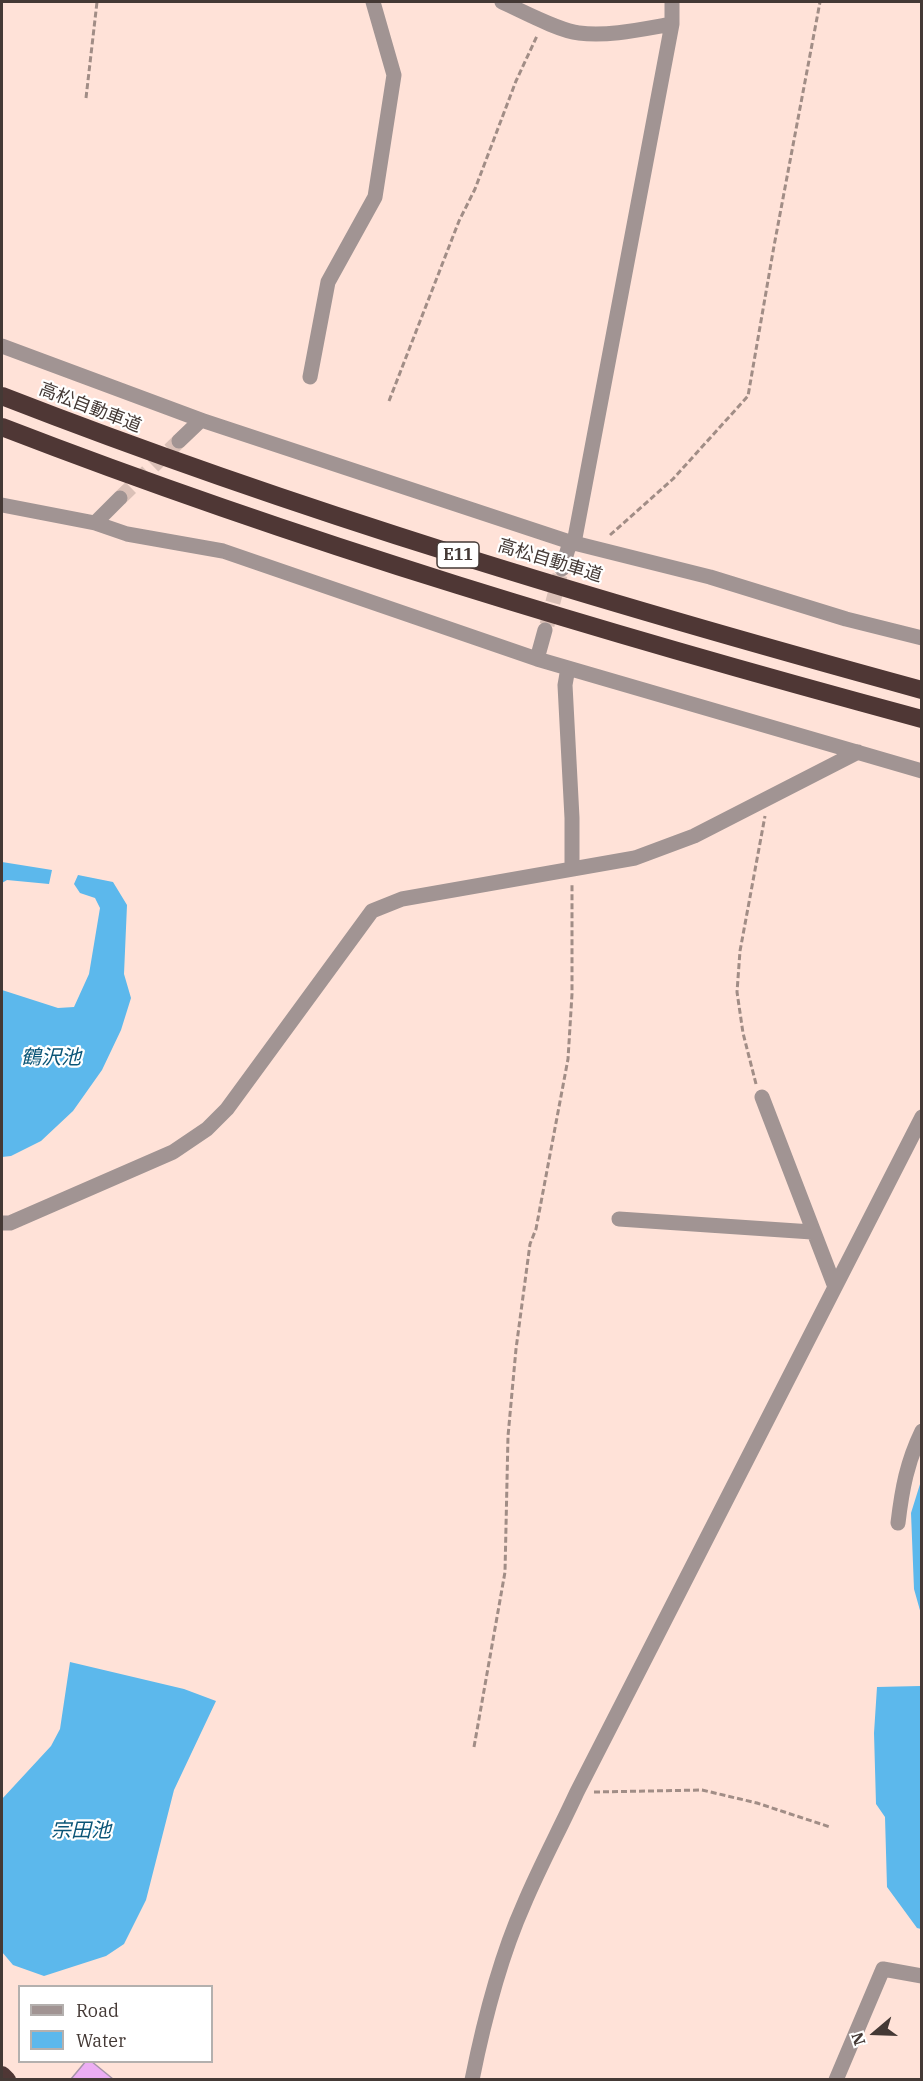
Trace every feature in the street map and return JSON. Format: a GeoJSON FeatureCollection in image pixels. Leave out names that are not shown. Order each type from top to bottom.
{"type":"FeatureCollection","features":[{"type":"Feature","properties":{"kind":"highway","name":"高松自動車道"},"geometry":{"type":"LineString","coordinates":[[2,396],[220,478],[488,564],[747,642],[921,690]]}},
{"type":"Feature","properties":{"kind":"highway","name":"E11"},"geometry":{"type":"LineString","coordinates":[[2,427],[196,500],[469,590],[728,667],[921,719]]}},
{"type":"Feature","properties":{"kind":"highway"},"geometry":{"type":"LineString","coordinates":[[2,2075],[7,2079]]}},
{"type":"Feature","properties":{"kind":"street"},"geometry":{"type":"LineString","coordinates":[[310,377],[328,282],[375,197],[393,75],[373,2]]}},
{"type":"Feature","properties":{"kind":"street"},"geometry":{"type":"LineString","coordinates":[[502,2],[578,33],[624,32],[672,24]]}},
{"type":"Feature","properties":{"kind":"street"},"geometry":{"type":"LineString","coordinates":[[562,569],[572,543],[672,24],[672,2]]}},
{"type":"Feature","properties":{"kind":"street"},"geometry":{"type":"LineString","coordinates":[[2,346],[201,420],[572,543],[710,577],[846,619],[921,638]]}},
{"type":"Feature","properties":{"kind":"street"},"geometry":{"type":"LineString","coordinates":[[179,441],[201,420]]}},
{"type":"Feature","properties":{"kind":"street"},"geometry":{"type":"LineString","coordinates":[[95,523],[120,498]]}},
{"type":"Feature","properties":{"kind":"street"},"geometry":{"type":"LineString","coordinates":[[2,505],[95,523],[127,534],[222,550],[537,659],[921,771]]}},
{"type":"Feature","properties":{"kind":"street"},"geometry":{"type":"LineString","coordinates":[[537,659],[545,630]]}},
{"type":"Feature","properties":{"kind":"street"},"geometry":{"type":"LineString","coordinates":[[568,668],[565,686],[572,818],[572,869]]}},
{"type":"Feature","properties":{"kind":"street"},"geometry":{"type":"LineString","coordinates":[[2,1223],[10,1223],[173,1152],[207,1129],[227,1109],[372,911],[402,899],[635,858],[694,836],[858,752]]}},
{"type":"Feature","properties":{"kind":"street"},"geometry":{"type":"LineString","coordinates":[[762,1097],[835,1287]]}},
{"type":"Feature","properties":{"kind":"street"},"geometry":{"type":"LineString","coordinates":[[472,2079],[504,1955],[524,1905],[577,1792],[920,1125]]}},
{"type":"Feature","properties":{"kind":"street"},"geometry":{"type":"LineString","coordinates":[[619,1219],[812,1232]]}},
{"type":"Feature","properties":{"kind":"street"},"geometry":{"type":"LineString","coordinates":[[898,1523],[902,1484],[921,1431]]}},
{"type":"Feature","properties":{"kind":"street"},"geometry":{"type":"LineString","coordinates":[[836,2079],[883,1969],[921,1976]]}},
{"type":"Feature","properties":{"kind":"path"},"geometry":{"type":"LineString","coordinates":[[86,98],[97,2]]}},
{"type":"Feature","properties":{"kind":"path"},"geometry":{"type":"LineString","coordinates":[[601,550],[611,533],[673,478],[748,396],[820,2]]}},
{"type":"Feature","properties":{"kind":"path"},"geometry":{"type":"LineString","coordinates":[[389,401],[516,81],[544,21]]}},
{"type":"Feature","properties":{"kind":"path"},"geometry":{"type":"LineString","coordinates":[[762,1097],[751,1070],[737,992],[747,906],[768,800]]}},
{"type":"Feature","properties":{"kind":"path"},"geometry":{"type":"LineString","coordinates":[[474,1747],[505,1572],[508,1436],[516,1349],[530,1244],[536,1229],[568,1059],[572,994],[572,869]]}},
{"type":"Feature","properties":{"kind":"path"},"geometry":{"type":"LineString","coordinates":[[577,1792],[702,1790],[757,1803],[830,1827]]}},
{"type":"Feature","properties":{"kind":"water"},"geometry":{"type":"Polygon","coordinates":[[[2,862],[52,870],[49,884],[7,880],[2,883],[2,862]]]}},
{"type":"Feature","properties":{"kind":"water","name":"鶴沢池"},"geometry":{"type":"Polygon","coordinates":[[[78,875],[113,882],[127,905],[124,974],[131,998],[121,1030],[102,1070],[73,1111],[41,1141],[11,1156],[2,1157],[2,990],[58,1008],[74,1007],[89,974],[100,908],[95,898],[80,893],[74,884],[78,875]]]}},
{"type":"Feature","properties":{"kind":"water"},"geometry":{"type":"Polygon","coordinates":[[[921,1481],[921,1614],[914,1589],[911,1513],[921,1481]]]}},
{"type":"Feature","properties":{"kind":"water","name":"宗田池"},"geometry":{"type":"Polygon","coordinates":[[[70,1662],[184,1689],[216,1701],[174,1790],[146,1900],[124,1944],[106,1956],[44,1976],[13,1965],[2,1952],[2,1799],[51,1746],[60,1729],[70,1662]]]}},
{"type":"Feature","properties":{"kind":"water"},"geometry":{"type":"Polygon","coordinates":[[[921,1683],[921,1929],[917,1928],[887,1887],[885,1817],[876,1804],[874,1733],[877,1687],[920,1686],[921,1683]]]}},
{"type":"Feature","properties":{"kind":"building"},"geometry":{"type":"Polygon","coordinates":[[[84,2063],[93,2063],[113,2079],[71,2079],[84,2063]]]}},
{"type":"Feature","properties":{"kind":"tunnel"},"geometry":{"type":"LineString","coordinates":[[120,498],[179,441]]}},
{"type":"Feature","properties":{"kind":"tunnel"},"geometry":{"type":"LineString","coordinates":[[547,625],[560,575]]}}]}
